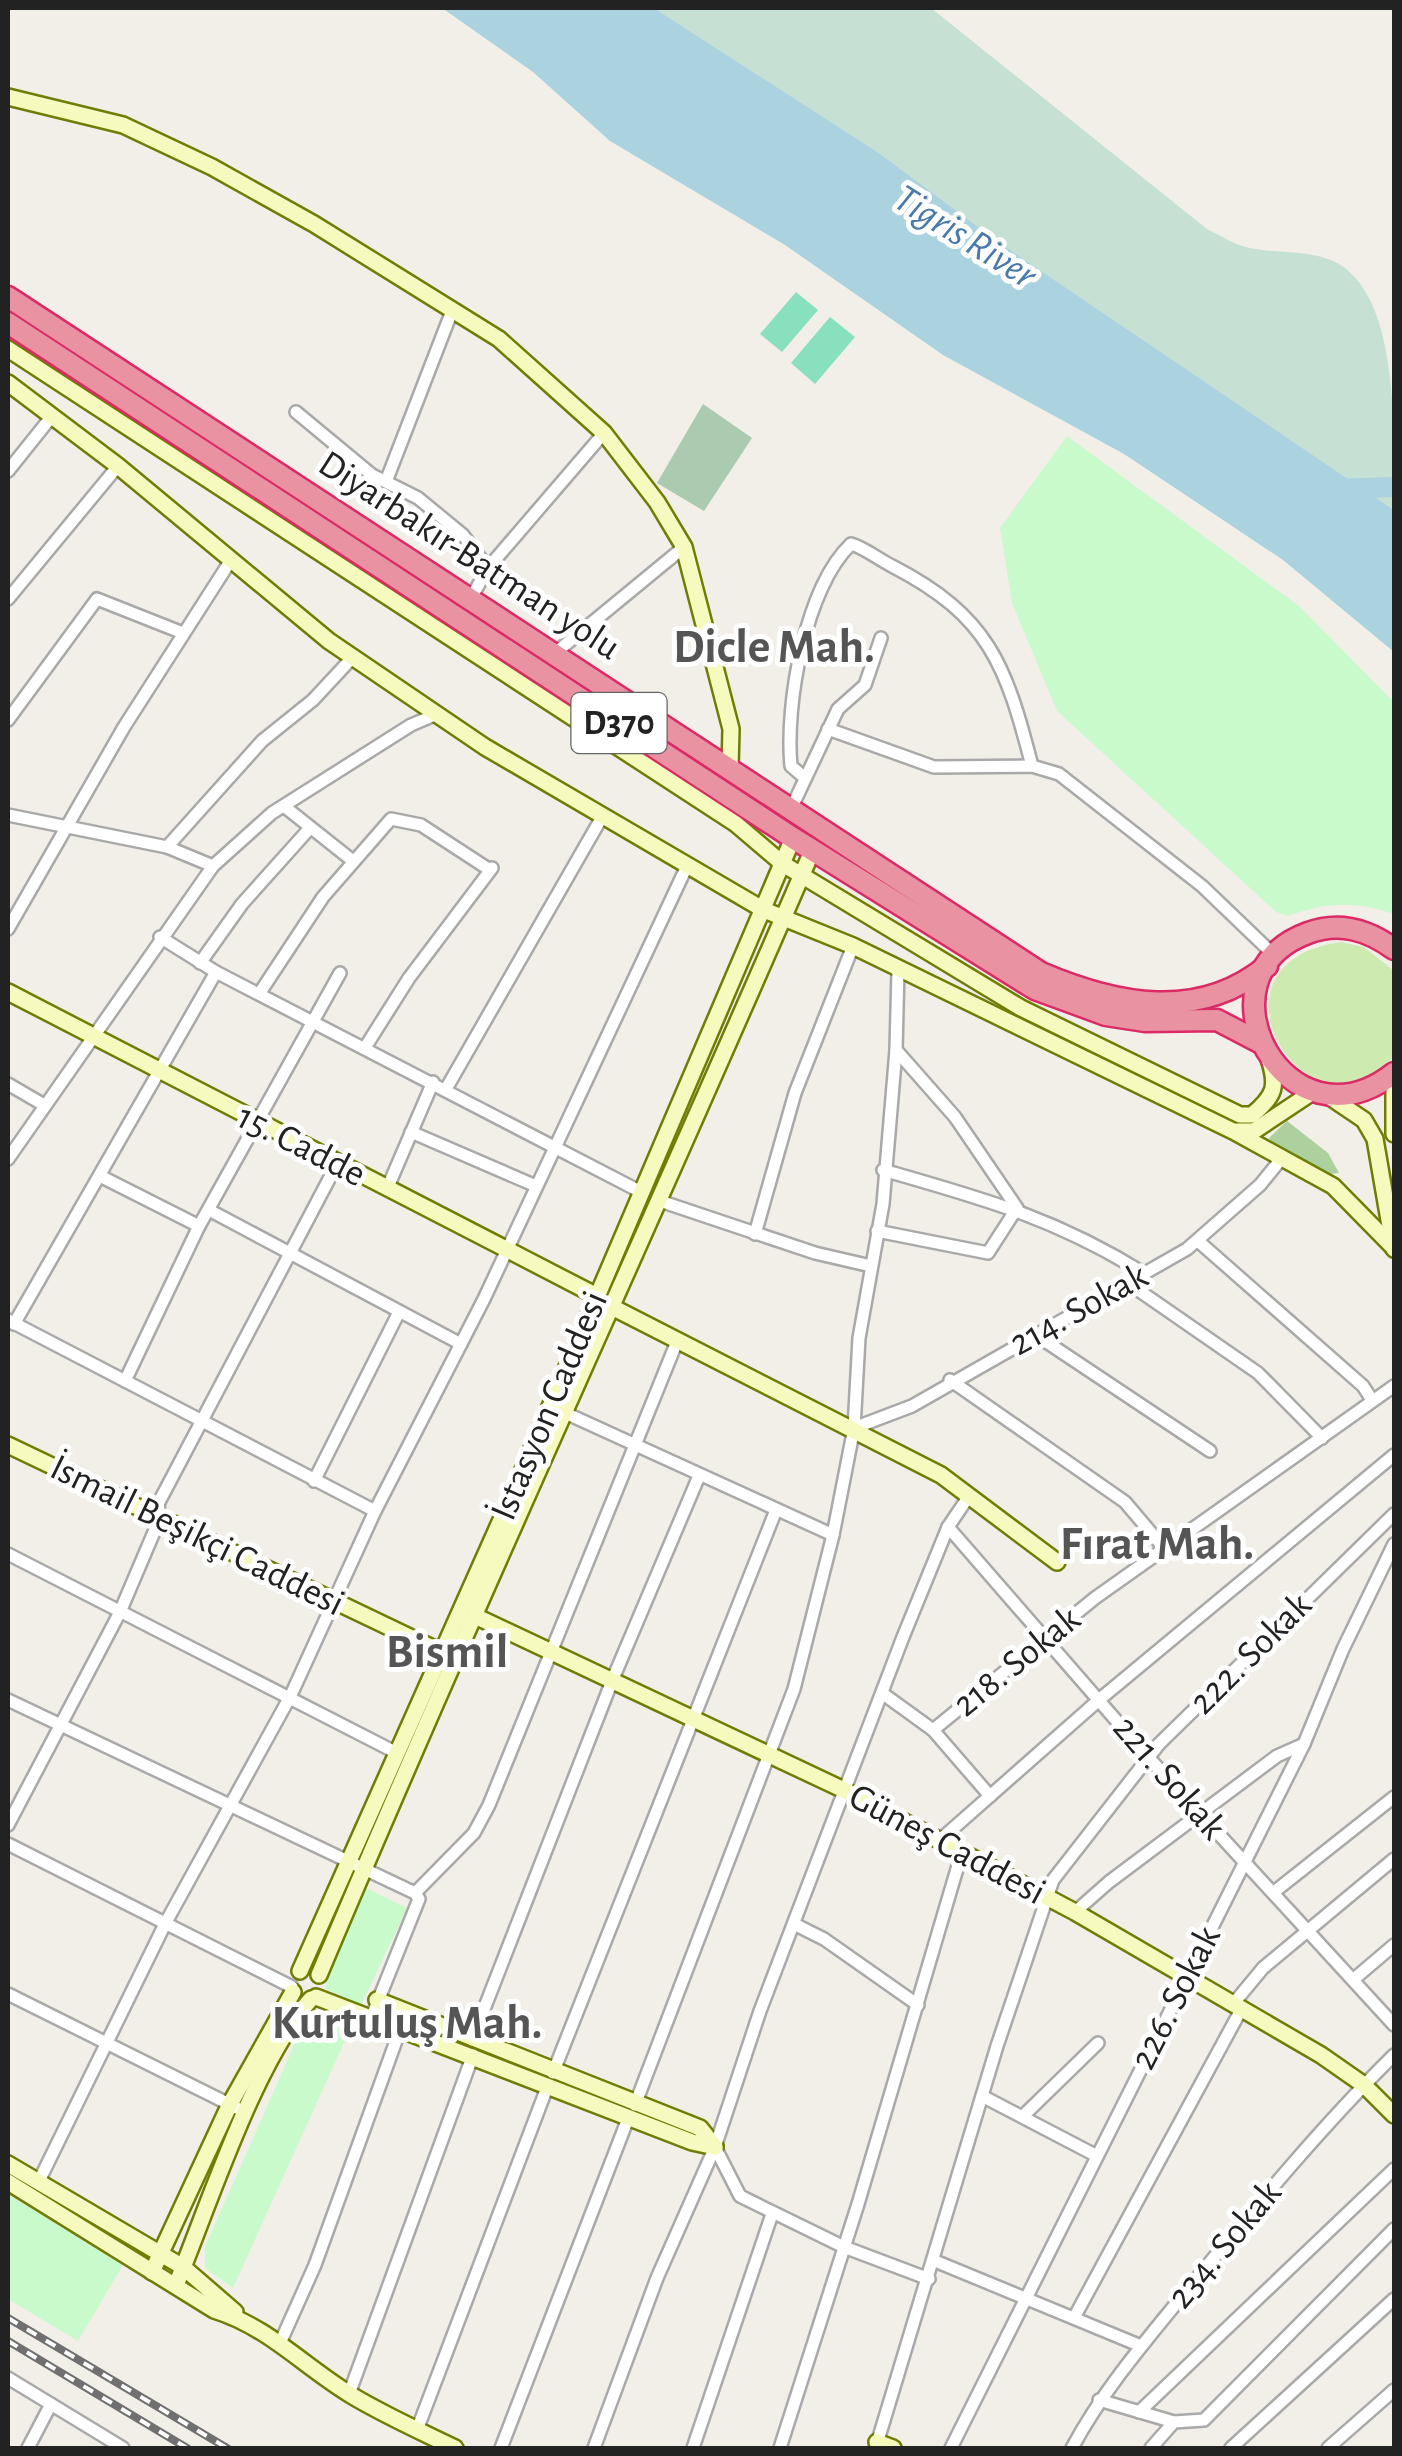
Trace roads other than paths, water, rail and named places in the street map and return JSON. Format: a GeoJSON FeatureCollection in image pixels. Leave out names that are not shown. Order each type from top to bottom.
{"type":"FeatureCollection","features":[{"type":"Feature","properties":{"kind":"highway","name":"Diyarbakır-Batman yolu"},"geometry":{"type":"LineString","coordinates":[[8,297],[1040,973],[1093,995],[1145,1004],[1209,999],[1234,991],[1296,938],[1322,928],[1350,928],[1385,937]]}},
{"type":"Feature","properties":{"kind":"highway","name":"Diyarbakır-Batman yolu"},"geometry":{"type":"LineString","coordinates":[[8,323],[793,838],[1034,989],[1067,1004],[1145,1021],[1217,1020],[1265,1051],[1289,1079],[1319,1092]]}},
{"type":"Feature","properties":{"kind":"highway"},"geometry":{"type":"LineString","coordinates":[[1385,937],[1394,950]]}},
{"type":"Feature","properties":{"kind":"highway"},"geometry":{"type":"LineString","coordinates":[[1265,1051],[1254,1006],[1271,961]]}},
{"type":"Feature","properties":{"kind":"highway"},"geometry":{"type":"LineString","coordinates":[[1319,1092],[1342,1095],[1369,1089],[1394,1072]]}},
{"type":"Feature","properties":{"kind":"street"},"geometry":{"type":"LineString","coordinates":[[8,96],[123,125],[212,167],[314,224],[499,338],[604,433],[657,502],[684,547],[731,729],[730,768]]}},
{"type":"Feature","properties":{"kind":"street"},"geometry":{"type":"LineString","coordinates":[[387,479],[452,312]]}},
{"type":"Feature","properties":{"kind":"street"},"geometry":{"type":"LineString","coordinates":[[8,348],[736,824],[783,864],[1021,1008],[1225,1110],[1252,1115],[1272,1095],[1277,1084],[1265,1051]]}},
{"type":"Feature","properties":{"kind":"street"},"geometry":{"type":"LineString","coordinates":[[8,383],[118,466],[352,658],[437,714],[602,817],[764,910],[853,946],[1233,1131],[1333,1186],[1394,1250]]}},
{"type":"Feature","properties":{"kind":"street"},"geometry":{"type":"LineString","coordinates":[[296,412],[372,475],[387,479],[463,535],[488,568]]}},
{"type":"Feature","properties":{"kind":"street"},"geometry":{"type":"LineString","coordinates":[[8,471],[52,416]]}},
{"type":"Feature","properties":{"kind":"street"},"geometry":{"type":"LineString","coordinates":[[471,598],[488,568],[604,433]]}},
{"type":"Feature","properties":{"kind":"street"},"geometry":{"type":"LineString","coordinates":[[8,599],[118,466]]}},
{"type":"Feature","properties":{"kind":"street"},"geometry":{"type":"LineString","coordinates":[[805,778],[791,766],[794,684],[814,607],[851,544],[925,586],[966,616],[992,646],[1014,695],[1032,766]]}},
{"type":"Feature","properties":{"kind":"street"},"geometry":{"type":"LineString","coordinates":[[554,654],[684,547]]}},
{"type":"Feature","properties":{"kind":"street"},"geometry":{"type":"LineString","coordinates":[[8,929],[65,825],[231,560]]}},
{"type":"Feature","properties":{"kind":"street"},"geometry":{"type":"LineString","coordinates":[[8,720],[97,599],[183,634]]}},
{"type":"Feature","properties":{"kind":"street"},"geometry":{"type":"LineString","coordinates":[[791,809],[838,710],[865,685],[881,638]]}},
{"type":"Feature","properties":{"kind":"street"},"geometry":{"type":"LineString","coordinates":[[167,847],[262,742],[312,700],[352,658]]}},
{"type":"Feature","properties":{"kind":"street"},"geometry":{"type":"LineString","coordinates":[[8,1159],[213,866],[285,807],[411,725],[437,714]]}},
{"type":"Feature","properties":{"kind":"street"},"geometry":{"type":"LineString","coordinates":[[828,730],[934,767],[1032,766],[1059,774],[1202,886],[1271,961]]}},
{"type":"Feature","properties":{"kind":"street"},"geometry":{"type":"LineString","coordinates":[[285,807],[353,860]]}},
{"type":"Feature","properties":{"kind":"street"},"geometry":{"type":"LineString","coordinates":[[8,816],[167,847],[213,866]]}},
{"type":"Feature","properties":{"kind":"street"},"geometry":{"type":"LineString","coordinates":[[446,1089],[602,817]]}},
{"type":"Feature","properties":{"kind":"street"},"geometry":{"type":"LineString","coordinates":[[259,994],[353,860],[390,819],[401,818],[422,825],[492,868],[409,978],[366,1046]]}},
{"type":"Feature","properties":{"kind":"street"},"geometry":{"type":"LineString","coordinates":[[200,963],[242,904],[310,828]]}},
{"type":"Feature","properties":{"kind":"street","name":"İstasyon Caddesi"},"geometry":{"type":"LineString","coordinates":[[314,1998],[322,1988],[319,1975],[561,1411],[643,1193],[793,838]]}},
{"type":"Feature","properties":{"kind":"street","name":"İstasyon Caddesi"},"geometry":{"type":"LineString","coordinates":[[293,1990],[345,1863],[604,1301],[660,1200],[813,849]]}},
{"type":"Feature","properties":{"kind":"street"},"geometry":{"type":"LineString","coordinates":[[38,2183],[165,1924],[291,1696],[375,1511],[507,1250],[686,866]]}},
{"type":"Feature","properties":{"kind":"street"},"geometry":{"type":"LineString","coordinates":[[160,937],[216,972],[366,1046],[643,1193]]}},
{"type":"Feature","properties":{"kind":"street"},"geometry":{"type":"LineString","coordinates":[[755,1234],[795,1093],[853,946]]}},
{"type":"Feature","properties":{"kind":"street"},"geometry":{"type":"LineString","coordinates":[[502,2448],[794,1689],[833,1535],[854,1428],[859,1338],[877,1231],[896,1050],[898,970]]}},
{"type":"Feature","properties":{"kind":"street"},"geometry":{"type":"LineString","coordinates":[[216,972],[100,1176],[11,1322],[375,1511]]}},
{"type":"Feature","properties":{"kind":"street"},"geometry":{"type":"LineString","coordinates":[[125,1381],[199,1226],[340,973]]}},
{"type":"Feature","properties":{"kind":"street","name":"15. Cadde"},"geometry":{"type":"LineString","coordinates":[[8,992],[854,1428],[969,1496],[1057,1562]]}},
{"type":"Feature","properties":{"kind":"street"},"geometry":{"type":"LineString","coordinates":[[896,1050],[955,1117],[1017,1208]]}},
{"type":"Feature","properties":{"kind":"street"},"geometry":{"type":"LineString","coordinates":[[387,1189],[433,1082]]}},
{"type":"Feature","properties":{"kind":"street"},"geometry":{"type":"LineString","coordinates":[[8,1084],[44,1106]]}},
{"type":"Feature","properties":{"kind":"street"},"geometry":{"type":"LineString","coordinates":[[1394,1086],[1394,1134]]}},
{"type":"Feature","properties":{"kind":"street"},"geometry":{"type":"LineString","coordinates":[[1233,1131],[1254,1131],[1319,1092],[1364,1120],[1375,1139],[1394,1250]]}},
{"type":"Feature","properties":{"kind":"street"},"geometry":{"type":"LineString","coordinates":[[412,1132],[536,1186]]}},
{"type":"Feature","properties":{"kind":"street","name":"214. Sokak"},"geometry":{"type":"LineString","coordinates":[[854,1428],[912,1406],[950,1380],[1146,1274],[1198,1241],[1282,1158]]}},
{"type":"Feature","properties":{"kind":"street"},"geometry":{"type":"LineString","coordinates":[[8,1825],[120,1612],[160,1518],[158,1504],[337,1164]]}},
{"type":"Feature","properties":{"kind":"street"},"geometry":{"type":"LineString","coordinates":[[884,1170],[1017,1208],[1092,1241],[1146,1274]]}},
{"type":"Feature","properties":{"kind":"street"},"geometry":{"type":"LineString","coordinates":[[100,1176],[199,1226]]}},
{"type":"Feature","properties":{"kind":"street"},"geometry":{"type":"LineString","coordinates":[[660,1200],[755,1234],[870,1266]]}},
{"type":"Feature","properties":{"kind":"street"},"geometry":{"type":"LineString","coordinates":[[877,1231],[988,1253],[1017,1208]]}},
{"type":"Feature","properties":{"kind":"street"},"geometry":{"type":"LineString","coordinates":[[210,1210],[461,1344]]}},
{"type":"Feature","properties":{"kind":"street"},"geometry":{"type":"LineString","coordinates":[[1394,1239],[1394,1250]]}},
{"type":"Feature","properties":{"kind":"street"},"geometry":{"type":"LineString","coordinates":[[1198,1241],[1363,1386],[1372,1400]]}},
{"type":"Feature","properties":{"kind":"street"},"geometry":{"type":"LineString","coordinates":[[1128,1283],[1258,1373],[1322,1438]]}},
{"type":"Feature","properties":{"kind":"street"},"geometry":{"type":"LineString","coordinates":[[314,1480],[399,1312]]}},
{"type":"Feature","properties":{"kind":"street"},"geometry":{"type":"LineString","coordinates":[[1036,1334],[1210,1452]]}},
{"type":"Feature","properties":{"kind":"street"},"geometry":{"type":"LineString","coordinates":[[415,1893],[474,1832],[678,1340]]}},
{"type":"Feature","properties":{"kind":"street"},"geometry":{"type":"LineString","coordinates":[[950,1380],[1125,1502],[1164,1548]]}},
{"type":"Feature","properties":{"kind":"street","name":"218. Sokak"},"geometry":{"type":"LineString","coordinates":[[933,1730],[1164,1548],[1394,1386]]}},
{"type":"Feature","properties":{"kind":"street"},"geometry":{"type":"LineString","coordinates":[[561,1411],[833,1535]]}},
{"type":"Feature","properties":{"kind":"street","name":"İsmail Beşikçi Caddesi"},"geometry":{"type":"LineString","coordinates":[[8,1445],[441,1652]]}},
{"type":"Feature","properties":{"kind":"street"},"geometry":{"type":"LineString","coordinates":[[940,1840],[1100,1700],[1394,1455]]}},
{"type":"Feature","properties":{"kind":"street"},"geometry":{"type":"LineString","coordinates":[[349,2394],[473,2048],[612,1681],[699,1476]]}},
{"type":"Feature","properties":{"kind":"street"},"geometry":{"type":"LineString","coordinates":[[594,2448],[657,2278],[715,2146],[760,2010],[796,1926],[882,1694],[948,1527],[969,1496]]}},
{"type":"Feature","properties":{"kind":"street"},"geometry":{"type":"LineString","coordinates":[[417,2430],[776,1510]]}},
{"type":"Feature","properties":{"kind":"street","name":"222. Sokak"},"geometry":{"type":"LineString","coordinates":[[882,2446],[982,2096],[1047,1898],[1068,1855],[1148,1758],[1394,1514]]}},
{"type":"Feature","properties":{"kind":"street","name":"221. Sokak"},"geometry":{"type":"LineString","coordinates":[[948,1527],[1148,1758],[1394,2025]]}},
{"type":"Feature","properties":{"kind":"street","name":"226. Sokak"},"geometry":{"type":"LineString","coordinates":[[951,2448],[1304,1744],[1343,1649],[1394,1544]]}},
{"type":"Feature","properties":{"kind":"street"},"geometry":{"type":"LineString","coordinates":[[8,1554],[396,1752]]}},
{"type":"Feature","properties":{"kind":"street","name":"Güneş Caddesi"},"geometry":{"type":"LineString","coordinates":[[475,1616],[846,1790],[1075,1912],[1238,2005],[1364,2084],[1394,2115]]}},
{"type":"Feature","properties":{"kind":"street"},"geometry":{"type":"LineString","coordinates":[[882,1694],[933,1730],[990,1796]]}},
{"type":"Feature","properties":{"kind":"street"},"geometry":{"type":"LineString","coordinates":[[8,1700],[415,1893],[418,1898],[374,2008]]}},
{"type":"Feature","properties":{"kind":"street"},"geometry":{"type":"LineString","coordinates":[[1075,1912],[1278,1756],[1304,1744]]}},
{"type":"Feature","properties":{"kind":"street"},"geometry":{"type":"LineString","coordinates":[[1274,1892],[1394,1798]]}},
{"type":"Feature","properties":{"kind":"street"},"geometry":{"type":"LineString","coordinates":[[8,1844],[293,1990],[314,1998],[374,2008],[715,2146],[740,2196],[844,2247],[930,2279]]}},
{"type":"Feature","properties":{"kind":"street"},"geometry":{"type":"LineString","coordinates":[[780,2448],[962,1852]]}},
{"type":"Feature","properties":{"kind":"street"},"geometry":{"type":"LineString","coordinates":[[1075,2316],[1238,2005],[1263,1968],[1394,1859]]}},
{"type":"Feature","properties":{"kind":"street"},"geometry":{"type":"LineString","coordinates":[[796,1926],[824,1939],[918,2005]]}},
{"type":"Feature","properties":{"kind":"street"},"geometry":{"type":"LineString","coordinates":[[1354,1979],[1394,1945]]}},
{"type":"Feature","properties":{"kind":"street"},"geometry":{"type":"LineString","coordinates":[[300,1970],[319,1975]]}},
{"type":"Feature","properties":{"kind":"street"},"geometry":{"type":"LineString","coordinates":[[152,2272],[230,2104],[293,1990]]}},
{"type":"Feature","properties":{"kind":"street"},"geometry":{"type":"LineString","coordinates":[[8,1994],[104,2046],[247,2113]]}},
{"type":"Feature","properties":{"kind":"street"},"geometry":{"type":"LineString","coordinates":[[176,2286],[247,2113],[294,2018],[314,1998]]}},
{"type":"Feature","properties":{"kind":"street"},"geometry":{"type":"LineString","coordinates":[[374,2008],[401,2027],[473,2048]]}},
{"type":"Feature","properties":{"kind":"street"},"geometry":{"type":"LineString","coordinates":[[281,2341],[315,2265],[401,2027]]}},
{"type":"Feature","properties":{"kind":"street"},"geometry":{"type":"LineString","coordinates":[[1022,2116],[1098,2043]]}},
{"type":"Feature","properties":{"kind":"street","name":"234. Sokak"},"geometry":{"type":"LineString","coordinates":[[1075,2447],[1099,2400],[1141,2346],[1364,2084],[1394,2055]]}},
{"type":"Feature","properties":{"kind":"street"},"geometry":{"type":"LineString","coordinates":[[982,2096],[1097,2156]]}},
{"type":"Feature","properties":{"kind":"street"},"geometry":{"type":"LineString","coordinates":[[8,2164],[183,2268],[242,2318],[281,2341],[349,2394],[455,2448]]}},
{"type":"Feature","properties":{"kind":"street"},"geometry":{"type":"LineString","coordinates":[[1139,2412],[1394,2169]]}},
{"type":"Feature","properties":{"kind":"street"},"geometry":{"type":"LineString","coordinates":[[8,2182],[214,2310],[242,2318]]}},
{"type":"Feature","properties":{"kind":"street"},"geometry":{"type":"LineString","coordinates":[[694,2448],[772,2214]]}},
{"type":"Feature","properties":{"kind":"street"},"geometry":{"type":"LineString","coordinates":[[1099,2400],[1174,2422],[1204,2420],[1394,2229]]}},
{"type":"Feature","properties":{"kind":"street"},"geometry":{"type":"LineString","coordinates":[[935,2261],[1141,2346]]}},
{"type":"Feature","properties":{"kind":"street"},"geometry":{"type":"LineString","coordinates":[[1231,2448],[1394,2299]]}},
{"type":"Feature","properties":{"kind":"street"},"geometry":{"type":"LineString","coordinates":[[8,2378],[122,2448]]}},
{"type":"Feature","properties":{"kind":"street"},"geometry":{"type":"LineString","coordinates":[[1328,2448],[1394,2390]]}},
{"type":"Feature","properties":{"kind":"street"},"geometry":{"type":"LineString","coordinates":[[28,2448],[50,2404]]}},
{"type":"Feature","properties":{"kind":"street"},"geometry":{"type":"LineString","coordinates":[[1151,2448],[1174,2422]]}},
{"type":"Feature","properties":{"kind":"water"},"geometry":{"type":"Polygon","coordinates":[[[442,8],[654,8],[879,153],[997,241],[1394,510],[1394,652],[1283,560],[1124,454],[943,355],[785,245],[610,141],[533,72],[442,8]]]}},
{"type":"Feature","properties":{"kind":"waterway","name":"Tigris River"},"geometry":{"type":"LineString","coordinates":[[1332,489],[1394,487]]}},
{"type":"Feature","properties":{"kind":"railway"},"geometry":{"type":"LineString","coordinates":[[8,2318],[227,2448]]}},
{"type":"Feature","properties":{"kind":"railway"},"geometry":{"type":"LineString","coordinates":[[8,2341],[187,2448]]}},
{"type":"Feature","properties":{"kind":"district","name":"Dicle Mah."},"geometry":{"type":"Point","coordinates":[774,648]}},
{"type":"Feature","properties":{"kind":"district","name":"Fırat Mah."},"geometry":{"type":"Point","coordinates":[1157,1545]}},
{"type":"Feature","properties":{"kind":"district","name":"Bismil"},"geometry":{"type":"Point","coordinates":[447,1653]}},
{"type":"Feature","properties":{"kind":"district","name":"Kurtuluş Mah."},"geometry":{"type":"Point","coordinates":[407,2024]}}]}
